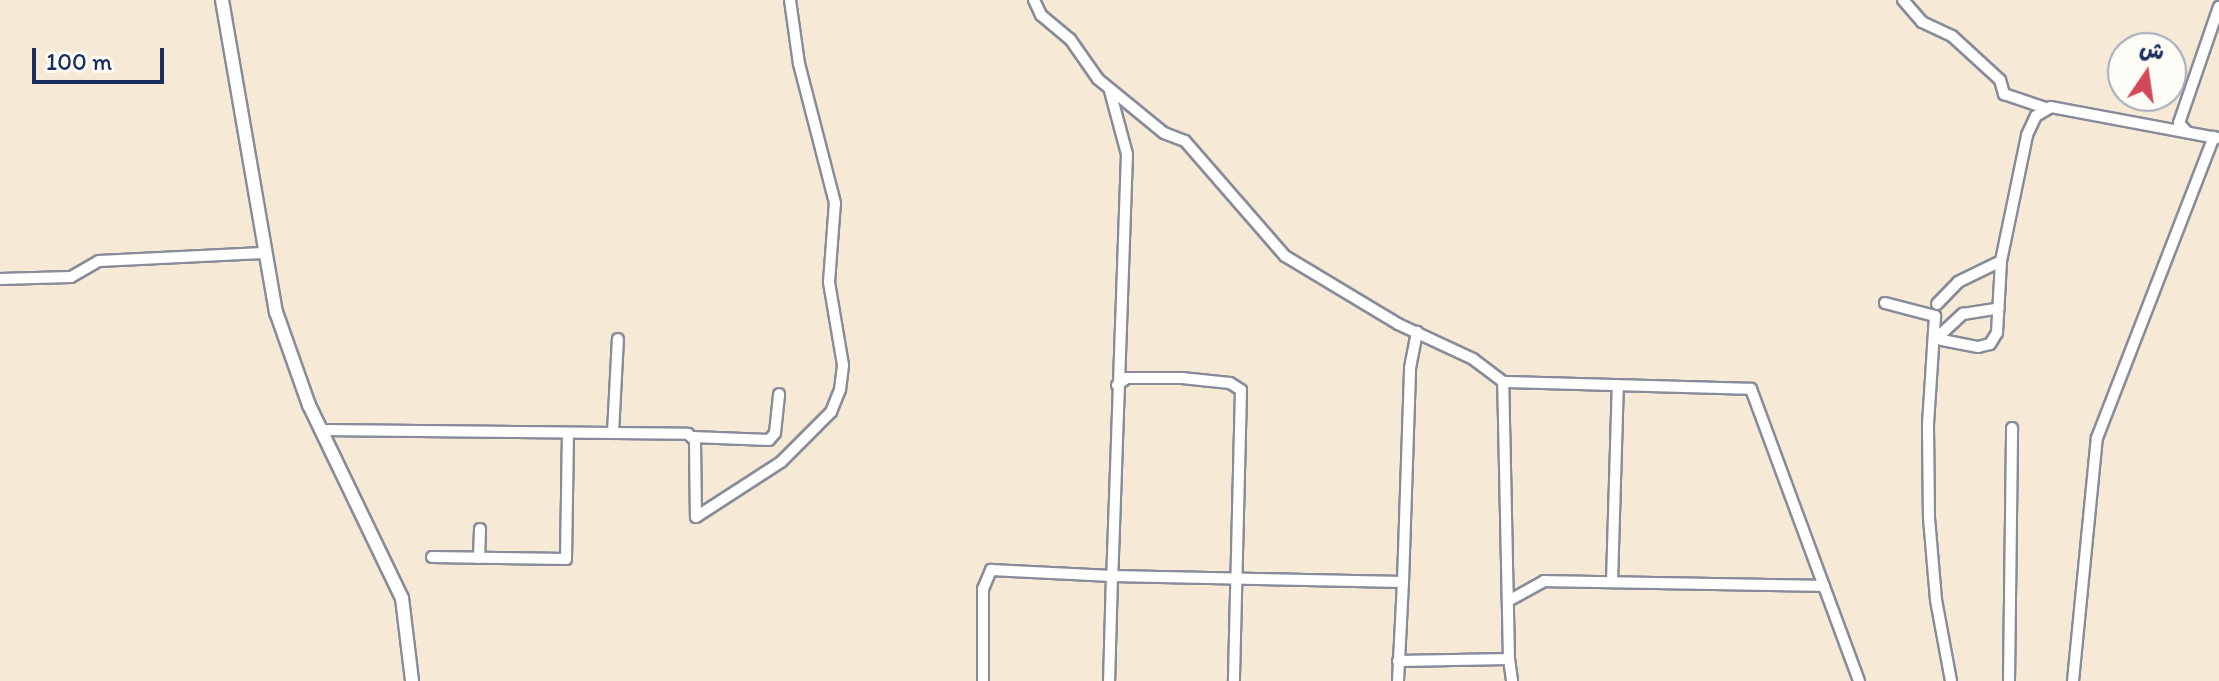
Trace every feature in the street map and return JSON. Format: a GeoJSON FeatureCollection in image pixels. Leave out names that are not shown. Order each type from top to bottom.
{"type":"FeatureCollection","features":[{"type":"Feature","properties":{"kind":"street"},"geometry":{"type":"LineString","coordinates":[[222,0],[263,253],[276,312],[321,430],[402,598],[412,681]]}},
{"type":"Feature","properties":{"kind":"street"},"geometry":{"type":"LineString","coordinates":[[692,437],[696,517],[781,462],[831,412],[840,390],[843,365],[829,282],[835,203],[799,64],[790,0]]}},
{"type":"Feature","properties":{"kind":"street"},"geometry":{"type":"LineString","coordinates":[[1034,0],[1046,21],[1070,39],[1110,91],[1164,133],[1185,141],[1285,256],[1417,332],[1473,359],[1503,382],[1751,389],[1859,681]]}},
{"type":"Feature","properties":{"kind":"street"},"geometry":{"type":"LineString","coordinates":[[1903,0],[1922,22],[1952,36],[2000,80],[2004,94],[2048,109],[2217,138],[2097,438],[2073,681]]}},
{"type":"Feature","properties":{"kind":"street"},"geometry":{"type":"LineString","coordinates":[[2187,132],[2179,123],[2219,7]]}},
{"type":"Feature","properties":{"kind":"street"},"geometry":{"type":"LineString","coordinates":[[1109,681],[1127,154],[1110,91]]}},
{"type":"Feature","properties":{"kind":"street"},"geometry":{"type":"LineString","coordinates":[[1937,333],[1978,347],[1990,344],[1997,333],[2001,261],[2027,135],[2036,116],[2048,109]]}},
{"type":"Feature","properties":{"kind":"street"},"geometry":{"type":"LineString","coordinates":[[0,279],[71,277],[99,261],[263,253]]}},
{"type":"Feature","properties":{"kind":"street"},"geometry":{"type":"LineString","coordinates":[[1937,304],[1958,282],[2001,261]]}},
{"type":"Feature","properties":{"kind":"street"},"geometry":{"type":"LineString","coordinates":[[1885,303],[1935,316],[1937,333],[1929,518],[1936,600],[1951,681]]}},
{"type":"Feature","properties":{"kind":"street"},"geometry":{"type":"LineString","coordinates":[[1937,333],[1963,314],[1999,308]]}},
{"type":"Feature","properties":{"kind":"street"},"geometry":{"type":"LineString","coordinates":[[1398,681],[1410,368],[1417,332]]}},
{"type":"Feature","properties":{"kind":"street"},"geometry":{"type":"LineString","coordinates":[[613,433],[618,339]]}},
{"type":"Feature","properties":{"kind":"street"},"geometry":{"type":"LineString","coordinates":[[1117,385],[1127,378],[1182,378],[1230,383],[1241,390],[1234,681]]}},
{"type":"Feature","properties":{"kind":"street"},"geometry":{"type":"LineString","coordinates":[[1503,382],[1512,681]]}},
{"type":"Feature","properties":{"kind":"street"},"geometry":{"type":"LineString","coordinates":[[1612,582],[1618,385]]}},
{"type":"Feature","properties":{"kind":"street"},"geometry":{"type":"LineString","coordinates":[[321,430],[613,433],[769,440],[775,433],[779,394]]}},
{"type":"Feature","properties":{"kind":"street"},"geometry":{"type":"LineString","coordinates":[[2009,681],[2012,428]]}},
{"type":"Feature","properties":{"kind":"street"},"geometry":{"type":"LineString","coordinates":[[432,557],[566,559],[568,433]]}},
{"type":"Feature","properties":{"kind":"street"},"geometry":{"type":"LineString","coordinates":[[479,558],[480,529]]}},
{"type":"Feature","properties":{"kind":"street"},"geometry":{"type":"LineString","coordinates":[[983,681],[983,589],[991,570],[1237,580],[1403,582]]}},
{"type":"Feature","properties":{"kind":"street"},"geometry":{"type":"LineString","coordinates":[[1510,600],[1544,581],[1824,586]]}},
{"type":"Feature","properties":{"kind":"street"},"geometry":{"type":"LineString","coordinates":[[1398,661],[1509,659]]}}]}
